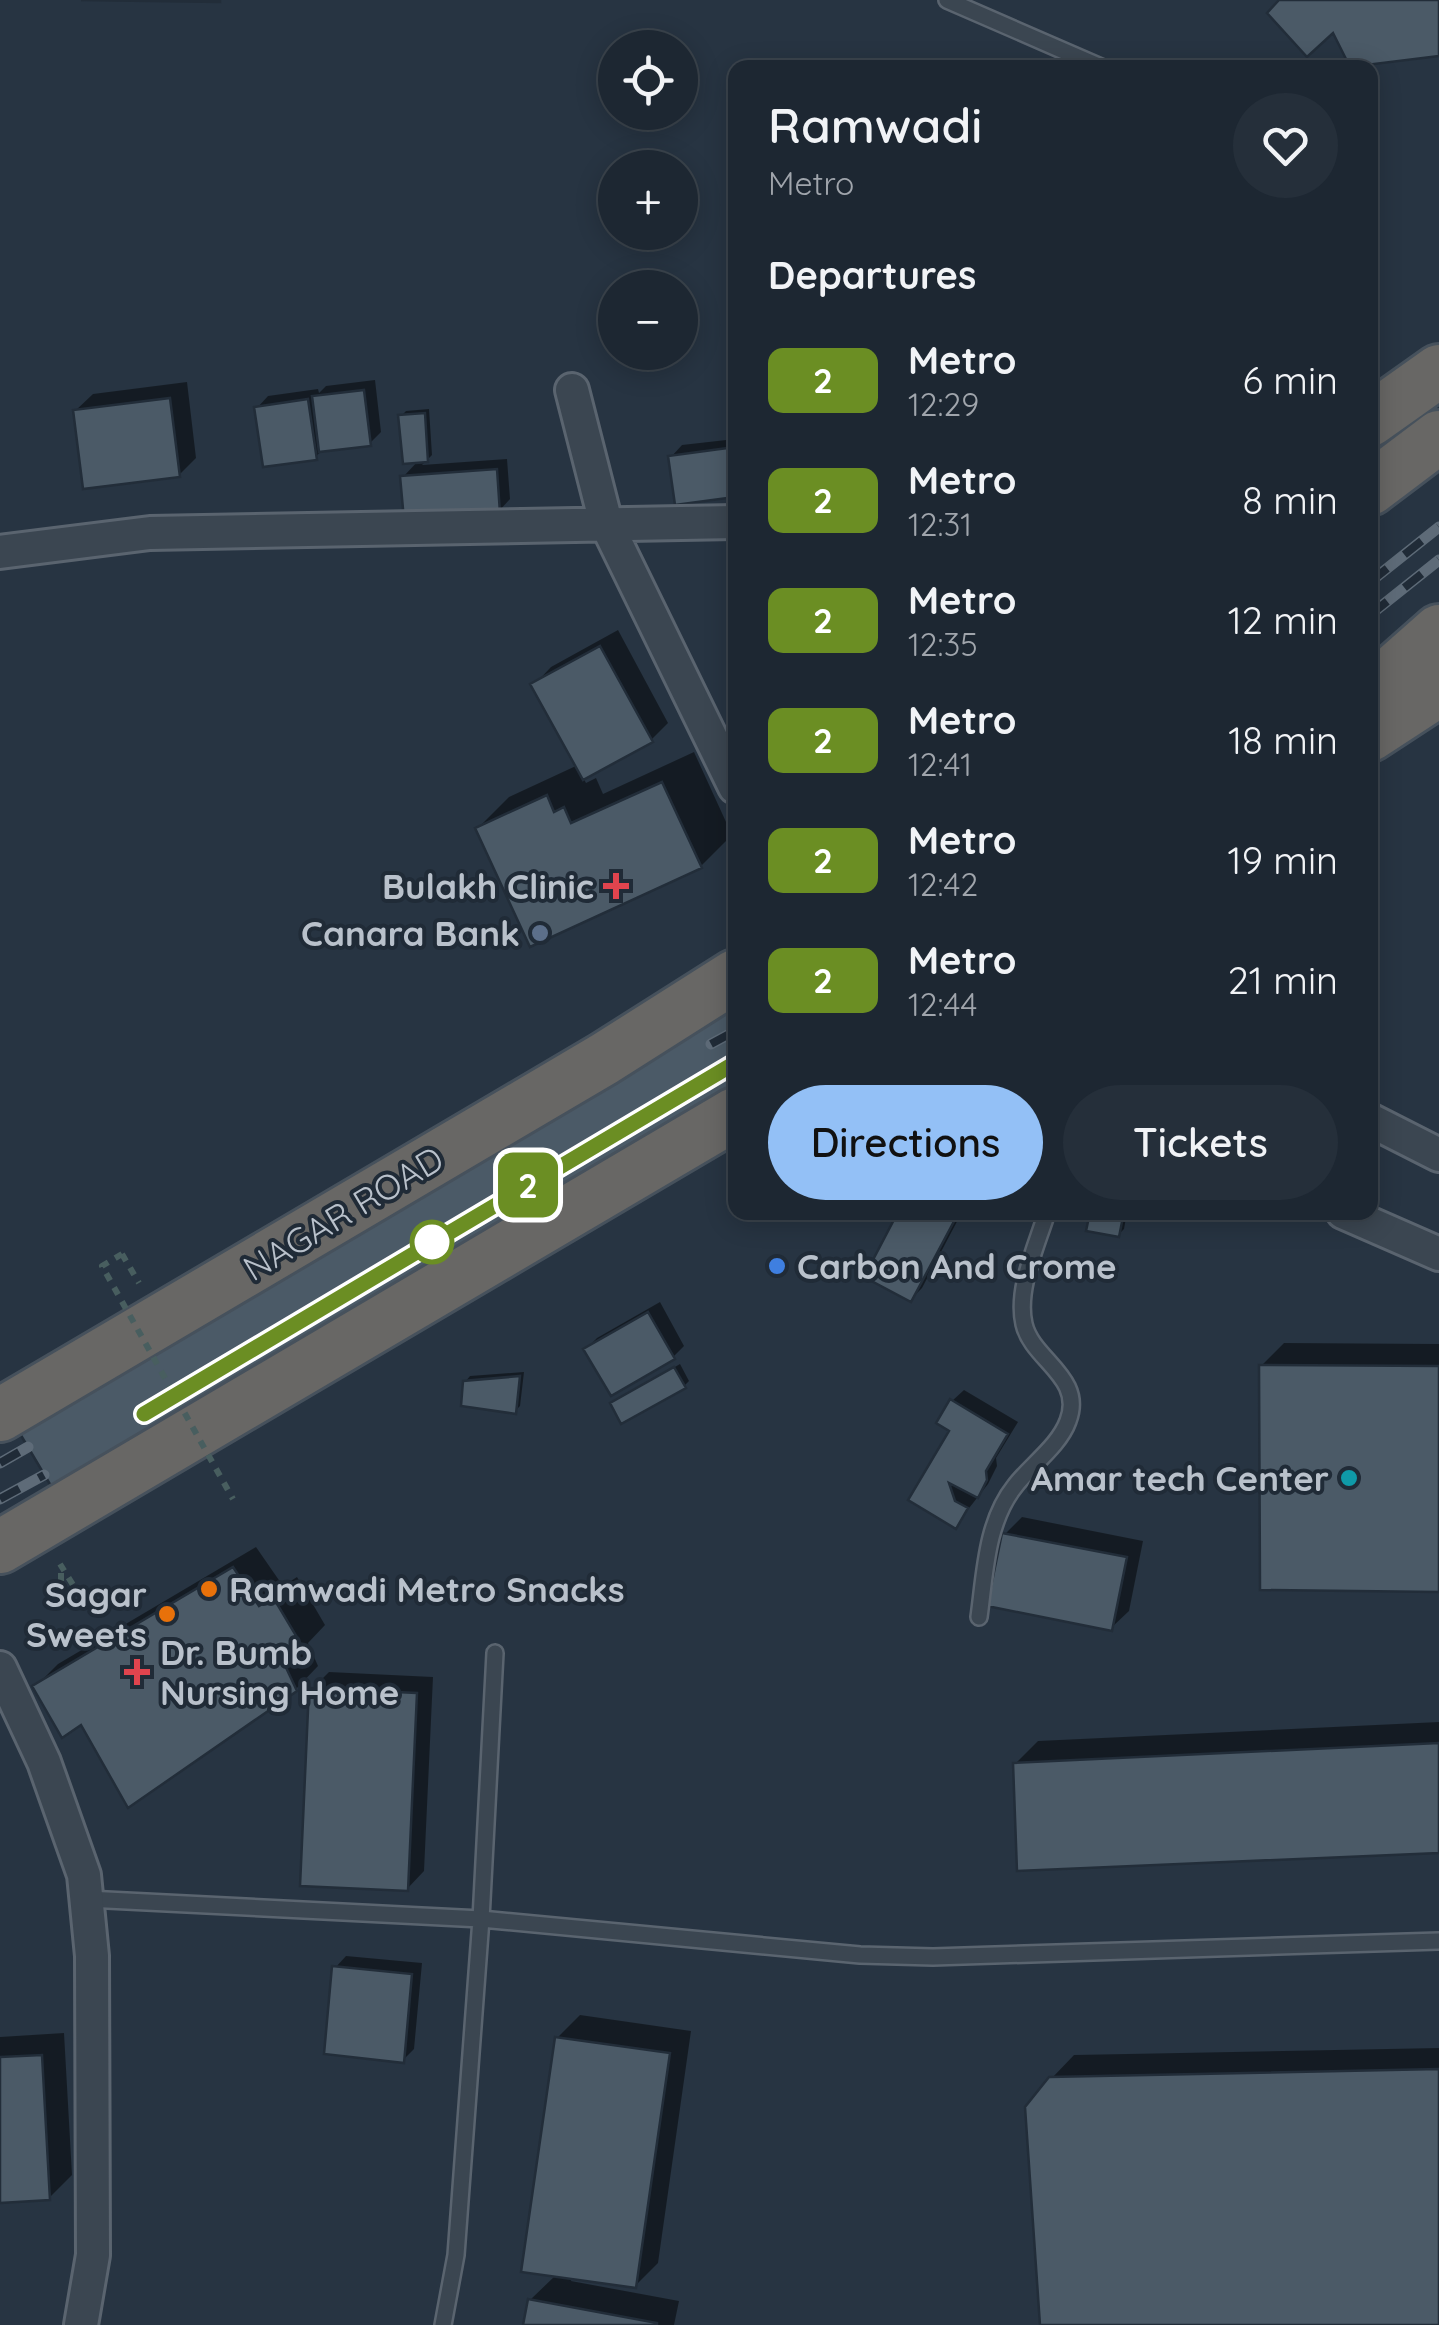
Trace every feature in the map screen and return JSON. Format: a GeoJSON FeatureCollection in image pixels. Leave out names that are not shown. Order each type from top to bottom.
{"type":"FeatureCollection","features":[{"type":"Feature","properties":{"kind":"highway"},"geometry":{"type":"LineString","coordinates":[[1378,414],[1439,371]]}},
{"type":"Feature","properties":{"kind":"highway"},"geometry":{"type":"LineString","coordinates":[[1378,484],[1439,437]]}},
{"type":"Feature","properties":{"kind":"highway"},"geometry":{"type":"LineString","coordinates":[[1378,685],[1439,631]]}},
{"type":"Feature","properties":{"kind":"highway"},"geometry":{"type":"LineString","coordinates":[[1378,730],[1439,690]]}},
{"type":"Feature","properties":{"kind":"highway","name":"NAGAR ROAD"},"geometry":{"type":"LineString","coordinates":[[0,1415],[604,1059],[728,980]]}},
{"type":"Feature","properties":{"kind":"highway"},"geometry":{"type":"LineString","coordinates":[[0,1547],[728,1118]]}},
{"type":"Feature","properties":{"kind":"street"},"geometry":{"type":"LineString","coordinates":[[572,390],[606,523],[728,773]]}},
{"type":"Feature","properties":{"kind":"street"},"geometry":{"type":"LineString","coordinates":[[0,552],[150,532],[728,522]]}},
{"type":"Feature","properties":{"kind":"street"},"geometry":{"type":"LineString","coordinates":[[1378,1124],[1439,1155]]}},
{"type":"Feature","properties":{"kind":"street"},"geometry":{"type":"LineString","coordinates":[[1361,1220],[1439,1254]]}},
{"type":"Feature","properties":{"kind":"street"},"geometry":{"type":"LineString","coordinates":[[0,1668],[44,1762],[84,1875],[87,1899],[92,1956],[94,2255],[81,2325]]}},
{"type":"Feature","properties":{"kind":"lane"},"geometry":{"type":"LineString","coordinates":[[947,0],[1085,60]]}},
{"type":"Feature","properties":{"kind":"lane"},"geometry":{"type":"LineString","coordinates":[[980,1617],[990,1539],[1012,1489],[1068,1423],[1071,1400],[1064,1378],[1029,1342],[1022,1319],[1024,1290],[1045,1220]]}},
{"type":"Feature","properties":{"kind":"lane"},"geometry":{"type":"LineString","coordinates":[[443,2325],[456,2255],[482,1919],[495,1654]]}},
{"type":"Feature","properties":{"kind":"lane"},"geometry":{"type":"LineString","coordinates":[[87,1899],[482,1919],[860,1955],[934,1957],[1439,1941]]}},
{"type":"Feature","properties":{"kind":"path"},"geometry":{"type":"LineString","coordinates":[[122,1254],[102,1266],[233,1499]]}},
{"type":"Feature","properties":{"kind":"path"},"geometry":{"type":"LineString","coordinates":[[61,1566],[61,1596]]}},
{"type":"Feature","properties":{"kind":"building"},"geometry":{"type":"Polygon","coordinates":[[[81,0],[220,0],[220,2],[81,0]]]}},
{"type":"Feature","properties":{"kind":"building"},"geometry":{"type":"Polygon","coordinates":[[[1279,0],[1439,0],[1439,56],[1378,64],[1378,60],[1346,60],[1333,33],[1307,57],[1267,13],[1279,0]]]}},
{"type":"Feature","properties":{"kind":"building"},"geometry":{"type":"Polygon","coordinates":[[[364,390],[371,446],[319,452],[312,396],[364,390]]]}},
{"type":"Feature","properties":{"kind":"building"},"geometry":{"type":"Polygon","coordinates":[[[170,398],[180,477],[83,489],[73,410],[170,398]]]}},
{"type":"Feature","properties":{"kind":"building"},"geometry":{"type":"Polygon","coordinates":[[[308,399],[317,460],[263,467],[254,407],[308,399]]]}},
{"type":"Feature","properties":{"kind":"building"},"geometry":{"type":"Polygon","coordinates":[[[425,413],[428,462],[403,464],[398,415],[425,413]]]}},
{"type":"Feature","properties":{"kind":"building"},"geometry":{"type":"Polygon","coordinates":[[[728,448],[728,498],[675,505],[668,456],[728,448]]]}},
{"type":"Feature","properties":{"kind":"building"},"geometry":{"type":"Polygon","coordinates":[[[497,469],[500,513],[404,520],[400,476],[497,469]]]}},
{"type":"Feature","properties":{"kind":"building"},"geometry":{"type":"Polygon","coordinates":[[[600,646],[653,742],[583,780],[530,684],[600,646]]]}},
{"type":"Feature","properties":{"kind":"building"},"geometry":{"type":"Polygon","coordinates":[[[662,782],[702,868],[530,947],[475,828],[547,795],[554,812],[564,807],[571,823],[662,782]]]}},
{"type":"Feature","properties":{"kind":"building"},"geometry":{"type":"Polygon","coordinates":[[[728,973],[728,1137],[70,1518],[0,1400],[728,973]]]}},
{"type":"Feature","properties":{"kind":"building"},"geometry":{"type":"Polygon","coordinates":[[[894,1220],[955,1220],[911,1302],[864,1277],[894,1220]]]}},
{"type":"Feature","properties":{"kind":"building"},"geometry":{"type":"Polygon","coordinates":[[[1088,1220],[1122,1220],[1119,1237],[1086,1231],[1088,1220]]]}},
{"type":"Feature","properties":{"kind":"building"},"geometry":{"type":"Polygon","coordinates":[[[648,1312],[675,1359],[611,1396],[583,1349],[648,1312]]]}},
{"type":"Feature","properties":{"kind":"building","name":"Amar tech Center"},"geometry":{"type":"Polygon","coordinates":[[[1259,1365],[1439,1366],[1439,1592],[1260,1590],[1259,1365]]]}},
{"type":"Feature","properties":{"kind":"building"},"geometry":{"type":"Polygon","coordinates":[[[674,1367],[686,1388],[621,1424],[610,1403],[674,1367]]]}},
{"type":"Feature","properties":{"kind":"building"},"geometry":{"type":"Polygon","coordinates":[[[520,1376],[516,1414],[461,1406],[463,1381],[520,1376]]]}},
{"type":"Feature","properties":{"kind":"building"},"geometry":{"type":"Polygon","coordinates":[[[950,1399],[1008,1434],[986,1471],[987,1480],[978,1498],[949,1483],[955,1501],[968,1508],[956,1529],[908,1500],[949,1431],[936,1423],[950,1399]]]}},
{"type":"Feature","properties":{"kind":"building"},"geometry":{"type":"Polygon","coordinates":[[[1002,1533],[1127,1557],[1112,1631],[987,1606],[1002,1533]]]}},
{"type":"Feature","properties":{"kind":"building"},"geometry":{"type":"Polygon","coordinates":[[[233,1567],[259,1606],[273,1597],[304,1649],[283,1661],[297,1691],[128,1808],[81,1725],[62,1738],[32,1686],[233,1567]]]}},
{"type":"Feature","properties":{"kind":"building"},"geometry":{"type":"Polygon","coordinates":[[[309,1688],[417,1693],[408,1891],[300,1886],[309,1688]]]}},
{"type":"Feature","properties":{"kind":"building"},"geometry":{"type":"Polygon","coordinates":[[[1439,1743],[1439,1853],[1017,1871],[1013,1763],[1439,1743]]]}},
{"type":"Feature","properties":{"kind":"building"},"geometry":{"type":"Polygon","coordinates":[[[332,1966],[412,1974],[404,2063],[324,2054],[332,1966]]]}},
{"type":"Feature","properties":{"kind":"building"},"geometry":{"type":"Polygon","coordinates":[[[555,2037],[670,2053],[636,2288],[521,2272],[555,2037]]]}},
{"type":"Feature","properties":{"kind":"building"},"geometry":{"type":"Polygon","coordinates":[[[42,2055],[50,2200],[0,2203],[0,2057],[42,2055]]]}},
{"type":"Feature","properties":{"kind":"building"},"geometry":{"type":"Polygon","coordinates":[[[1439,2069],[1439,2325],[1040,2325],[1025,2107],[1049,2077],[1439,2069]]]}},
{"type":"Feature","properties":{"kind":"building"},"geometry":{"type":"Polygon","coordinates":[[[528,2299],[657,2323],[657,2325],[523,2325],[528,2299]]]}},
{"type":"Feature","properties":{"kind":"railway"},"geometry":{"type":"LineString","coordinates":[[1378,576],[1439,527]]}},
{"type":"Feature","properties":{"kind":"railway"},"geometry":{"type":"LineString","coordinates":[[1378,609],[1439,560]]}},
{"type":"Feature","properties":{"kind":"railway"},"geometry":{"type":"LineString","coordinates":[[711,1044],[728,1035]]}},
{"type":"Feature","properties":{"kind":"railway"},"geometry":{"type":"LineString","coordinates":[[0,1463],[28,1447]]}},
{"type":"Feature","properties":{"kind":"railway"},"geometry":{"type":"LineString","coordinates":[[0,1499],[44,1475]]}},
{"type":"Feature","properties":{"kind":"metro line","name":"2"},"geometry":{"type":"LineString","coordinates":[[144,1414],[728,1067]]}},
{"type":"Feature","properties":{"kind":"place","name":"Bulakh Clinic"},"geometry":{"type":"Point","coordinates":[616,886]}},
{"type":"Feature","properties":{"kind":"place","name":"Canara Bank"},"geometry":{"type":"Point","coordinates":[540,933]}},
{"type":"Feature","properties":{"kind":"place","name":"Carbon And Crome"},"geometry":{"type":"Point","coordinates":[777,1266]}},
{"type":"Feature","properties":{"kind":"place","name":"Amar tech Center"},"geometry":{"type":"Point","coordinates":[1349,1478]}},
{"type":"Feature","properties":{"kind":"place","name":"Ramwadi Metro Snacks"},"geometry":{"type":"Point","coordinates":[209,1589]}},
{"type":"Feature","properties":{"kind":"place","name":"Sagar Sweets"},"geometry":{"type":"Point","coordinates":[167,1614]}},
{"type":"Feature","properties":{"kind":"place","name":"Dr. Bumb Nursing Home"},"geometry":{"type":"Point","coordinates":[137,1672]}}]}
